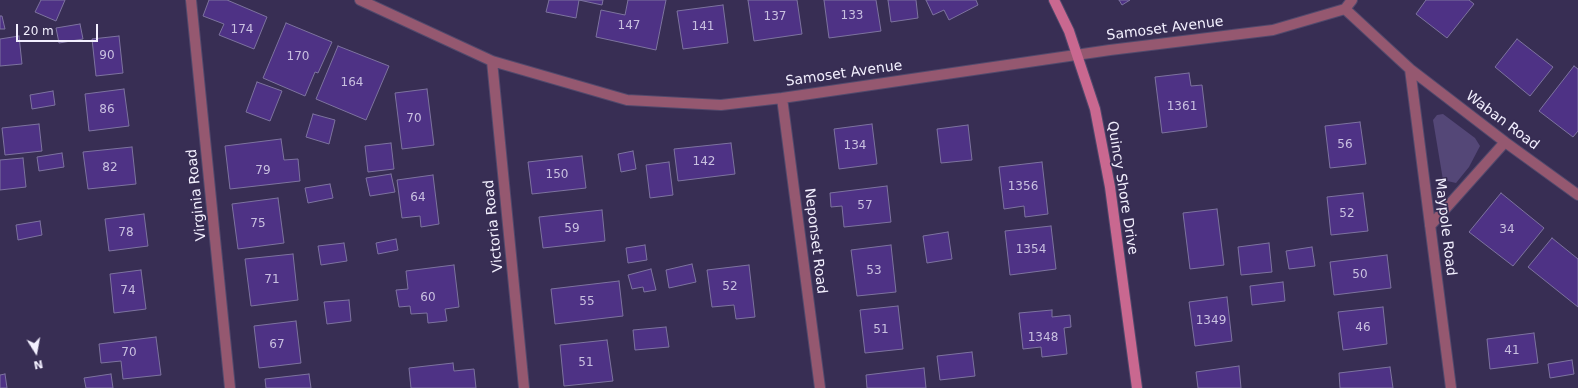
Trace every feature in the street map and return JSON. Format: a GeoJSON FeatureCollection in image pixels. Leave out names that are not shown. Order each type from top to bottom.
{"type":"FeatureCollection","features":[{"type":"Feature","properties":{"kind":"main road","name":"Quincy Shore Drive"},"geometry":{"type":"LineString","coordinates":[[1054,0],[1069,31],[1095,108],[1110,187],[1137,388]]}},
{"type":"Feature","properties":{"kind":"street","name":"Virginia Road"},"geometry":{"type":"LineString","coordinates":[[191,0],[230,388]]}},
{"type":"Feature","properties":{"kind":"street","name":"Samoset Avenue"},"geometry":{"type":"LineString","coordinates":[[360,0],[492,61],[627,100],[721,105],[782,98],[1077,55],[1273,30],[1345,9]]}},
{"type":"Feature","properties":{"kind":"street"},"geometry":{"type":"LineString","coordinates":[[1352,0],[1345,9],[1410,69]]}},
{"type":"Feature","properties":{"kind":"street","name":"Victoria Road"},"geometry":{"type":"LineString","coordinates":[[492,61],[524,388]]}},
{"type":"Feature","properties":{"kind":"street","name":"Waban Road"},"geometry":{"type":"LineString","coordinates":[[1410,69],[1505,142],[1578,194]]}},
{"type":"Feature","properties":{"kind":"street","name":"Maypole Road"},"geometry":{"type":"LineString","coordinates":[[1410,69],[1451,388]]}},
{"type":"Feature","properties":{"kind":"street","name":"Neponset Road"},"geometry":{"type":"LineString","coordinates":[[782,98],[820,388]]}},
{"type":"Feature","properties":{"kind":"street"},"geometry":{"type":"LineString","coordinates":[[1430,226],[1505,142]]}},
{"type":"Feature","properties":{"kind":"shaded area"},"geometry":{"type":"Polygon","coordinates":[[[1443,114],[1475,138],[1480,146],[1469,167],[1456,183],[1443,180],[1433,120],[1437,115],[1443,114]]]}},
{"type":"Feature","properties":{"kind":"building"},"geometry":{"type":"Polygon","coordinates":[[[41,0],[65,0],[56,21],[35,12],[41,0]]]}},
{"type":"Feature","properties":{"kind":"building"},"geometry":{"type":"Polygon","coordinates":[[[209,0],[227,0],[267,17],[254,49],[219,35],[224,24],[203,16],[209,0]]]}},
{"type":"Feature","properties":{"kind":"building"},"geometry":{"type":"Polygon","coordinates":[[[549,0],[579,0],[576,18],[546,12],[549,0]]]}},
{"type":"Feature","properties":{"kind":"building"},"geometry":{"type":"Polygon","coordinates":[[[579,0],[603,0],[602,5],[579,0]]]}},
{"type":"Feature","properties":{"kind":"building"},"geometry":{"type":"Polygon","coordinates":[[[628,0],[666,0],[656,50],[596,37],[601,10],[625,15],[628,0]]]}},
{"type":"Feature","properties":{"kind":"building"},"geometry":{"type":"Polygon","coordinates":[[[748,0],[797,0],[802,34],[754,41],[748,0]]]}},
{"type":"Feature","properties":{"kind":"building"},"geometry":{"type":"Polygon","coordinates":[[[824,0],[876,0],[881,31],[829,38],[824,0]]]}},
{"type":"Feature","properties":{"kind":"building"},"geometry":{"type":"Polygon","coordinates":[[[888,0],[916,0],[918,18],[891,22],[888,0]]]}},
{"type":"Feature","properties":{"kind":"building"},"geometry":{"type":"Polygon","coordinates":[[[926,0],[976,0],[978,5],[949,20],[944,10],[933,15],[926,0]]]}},
{"type":"Feature","properties":{"kind":"building"},"geometry":{"type":"Polygon","coordinates":[[[1119,0],[1130,0],[1122,5],[1119,0]]]}},
{"type":"Feature","properties":{"kind":"building"},"geometry":{"type":"Polygon","coordinates":[[[1426,0],[1469,0],[1474,4],[1447,38],[1416,14],[1426,0]]]}},
{"type":"Feature","properties":{"kind":"building"},"geometry":{"type":"Polygon","coordinates":[[[723,5],[728,43],[683,49],[677,11],[723,5]]]}},
{"type":"Feature","properties":{"kind":"building"},"geometry":{"type":"Polygon","coordinates":[[[0,16],[2,16],[5,29],[0,29],[0,16]]]}},
{"type":"Feature","properties":{"kind":"building"},"geometry":{"type":"Polygon","coordinates":[[[286,23],[332,42],[318,73],[315,72],[305,96],[263,78],[286,23]]]}},
{"type":"Feature","properties":{"kind":"building"},"geometry":{"type":"Polygon","coordinates":[[[80,24],[83,39],[59,43],[56,28],[80,24]]]}},
{"type":"Feature","properties":{"kind":"building"},"geometry":{"type":"Polygon","coordinates":[[[19,36],[22,64],[0,66],[0,39],[19,36]]]}},
{"type":"Feature","properties":{"kind":"building"},"geometry":{"type":"Polygon","coordinates":[[[119,36],[123,73],[96,76],[92,39],[119,36]]]}},
{"type":"Feature","properties":{"kind":"building"},"geometry":{"type":"Polygon","coordinates":[[[1517,39],[1553,67],[1530,96],[1495,67],[1517,39]]]}},
{"type":"Feature","properties":{"kind":"building"},"geometry":{"type":"Polygon","coordinates":[[[338,46],[389,66],[366,120],[316,99],[338,46]]]}},
{"type":"Feature","properties":{"kind":"building"},"geometry":{"type":"Polygon","coordinates":[[[1574,66],[1578,69],[1578,131],[1573,137],[1539,111],[1574,66]]]}},
{"type":"Feature","properties":{"kind":"building"},"geometry":{"type":"Polygon","coordinates":[[[1189,73],[1191,86],[1202,85],[1207,127],[1162,133],[1155,77],[1189,73]]]}},
{"type":"Feature","properties":{"kind":"building"},"geometry":{"type":"Polygon","coordinates":[[[257,82],[282,91],[270,121],[246,112],[257,82]]]}},
{"type":"Feature","properties":{"kind":"building"},"geometry":{"type":"Polygon","coordinates":[[[124,89],[129,126],[89,131],[85,94],[124,89]]]}},
{"type":"Feature","properties":{"kind":"building"},"geometry":{"type":"Polygon","coordinates":[[[427,89],[434,145],[402,149],[395,93],[427,89]]]}},
{"type":"Feature","properties":{"kind":"building"},"geometry":{"type":"Polygon","coordinates":[[[53,91],[55,105],[32,109],[30,95],[53,91]]]}},
{"type":"Feature","properties":{"kind":"building"},"geometry":{"type":"Polygon","coordinates":[[[313,114],[335,120],[329,144],[306,137],[313,114]]]}},
{"type":"Feature","properties":{"kind":"building"},"geometry":{"type":"Polygon","coordinates":[[[1360,122],[1366,164],[1330,168],[1325,126],[1360,122]]]}},
{"type":"Feature","properties":{"kind":"building"},"geometry":{"type":"Polygon","coordinates":[[[39,124],[42,151],[5,155],[2,128],[39,124]]]}},
{"type":"Feature","properties":{"kind":"building"},"geometry":{"type":"Polygon","coordinates":[[[872,124],[877,164],[839,169],[834,129],[872,124]]]}},
{"type":"Feature","properties":{"kind":"building"},"geometry":{"type":"Polygon","coordinates":[[[968,125],[972,160],[941,163],[937,129],[968,125]]]}},
{"type":"Feature","properties":{"kind":"building"},"geometry":{"type":"Polygon","coordinates":[[[281,139],[284,160],[298,159],[300,181],[230,189],[225,146],[281,139]]]}},
{"type":"Feature","properties":{"kind":"building"},"geometry":{"type":"Polygon","coordinates":[[[391,143],[394,169],[368,172],[365,146],[391,143]]]}},
{"type":"Feature","properties":{"kind":"building"},"geometry":{"type":"Polygon","coordinates":[[[731,143],[735,174],[678,181],[674,149],[731,143]]]}},
{"type":"Feature","properties":{"kind":"building"},"geometry":{"type":"Polygon","coordinates":[[[132,147],[136,184],[88,189],[83,152],[132,147]]]}},
{"type":"Feature","properties":{"kind":"building"},"geometry":{"type":"Polygon","coordinates":[[[633,151],[636,169],[621,172],[618,154],[633,151]]]}},
{"type":"Feature","properties":{"kind":"building"},"geometry":{"type":"Polygon","coordinates":[[[62,153],[64,167],[39,171],[37,157],[62,153]]]}},
{"type":"Feature","properties":{"kind":"building"},"geometry":{"type":"Polygon","coordinates":[[[582,156],[586,188],[532,194],[528,162],[582,156]]]}},
{"type":"Feature","properties":{"kind":"building"},"geometry":{"type":"Polygon","coordinates":[[[23,158],[26,187],[0,190],[0,160],[23,158]]]}},
{"type":"Feature","properties":{"kind":"building"},"geometry":{"type":"Polygon","coordinates":[[[669,162],[673,195],[650,198],[646,165],[669,162]]]}},
{"type":"Feature","properties":{"kind":"building"},"geometry":{"type":"Polygon","coordinates":[[[1042,162],[1048,214],[1025,217],[1024,206],[1004,209],[999,167],[1042,162]]]}},
{"type":"Feature","properties":{"kind":"building"},"geometry":{"type":"Polygon","coordinates":[[[391,174],[395,192],[370,196],[366,178],[391,174]]]}},
{"type":"Feature","properties":{"kind":"building"},"geometry":{"type":"Polygon","coordinates":[[[433,175],[439,224],[421,227],[420,216],[402,218],[397,180],[433,175]]]}},
{"type":"Feature","properties":{"kind":"building"},"geometry":{"type":"Polygon","coordinates":[[[330,184],[333,198],[308,203],[305,188],[330,184]]]}},
{"type":"Feature","properties":{"kind":"building"},"geometry":{"type":"Polygon","coordinates":[[[887,186],[891,222],[844,227],[842,206],[831,207],[830,193],[887,186]]]}},
{"type":"Feature","properties":{"kind":"building"},"geometry":{"type":"Polygon","coordinates":[[[1363,193],[1368,231],[1331,235],[1327,197],[1363,193]]]}},
{"type":"Feature","properties":{"kind":"building"},"geometry":{"type":"Polygon","coordinates":[[[1501,193],[1544,228],[1513,266],[1469,232],[1501,193]]]}},
{"type":"Feature","properties":{"kind":"building"},"geometry":{"type":"Polygon","coordinates":[[[278,198],[284,243],[238,249],[232,204],[278,198]]]}},
{"type":"Feature","properties":{"kind":"building"},"geometry":{"type":"Polygon","coordinates":[[[1217,209],[1224,265],[1190,269],[1183,213],[1217,209]]]}},
{"type":"Feature","properties":{"kind":"building"},"geometry":{"type":"Polygon","coordinates":[[[602,210],[605,241],[543,248],[539,217],[602,210]]]}},
{"type":"Feature","properties":{"kind":"building"},"geometry":{"type":"Polygon","coordinates":[[[144,214],[148,246],[109,251],[105,219],[144,214]]]}},
{"type":"Feature","properties":{"kind":"building"},"geometry":{"type":"Polygon","coordinates":[[[40,221],[42,235],[18,240],[16,225],[40,221]]]}},
{"type":"Feature","properties":{"kind":"building"},"geometry":{"type":"Polygon","coordinates":[[[1051,226],[1056,269],[1010,275],[1005,231],[1051,226]]]}},
{"type":"Feature","properties":{"kind":"building"},"geometry":{"type":"Polygon","coordinates":[[[948,232],[952,259],[927,263],[923,236],[948,232]]]}},
{"type":"Feature","properties":{"kind":"building"},"geometry":{"type":"Polygon","coordinates":[[[1552,238],[1578,259],[1578,307],[1528,267],[1552,238]]]}},
{"type":"Feature","properties":{"kind":"building"},"geometry":{"type":"Polygon","coordinates":[[[396,239],[398,250],[378,254],[376,243],[396,239]]]}},
{"type":"Feature","properties":{"kind":"building"},"geometry":{"type":"Polygon","coordinates":[[[344,243],[347,261],[321,265],[318,246],[344,243]]]}},
{"type":"Feature","properties":{"kind":"building"},"geometry":{"type":"Polygon","coordinates":[[[1269,243],[1272,272],[1241,275],[1238,247],[1269,243]]]}},
{"type":"Feature","properties":{"kind":"building"},"geometry":{"type":"Polygon","coordinates":[[[645,245],[647,260],[628,263],[626,248],[645,245]]]}},
{"type":"Feature","properties":{"kind":"building"},"geometry":{"type":"Polygon","coordinates":[[[891,245],[896,292],[857,296],[851,250],[891,245]]]}},
{"type":"Feature","properties":{"kind":"building"},"geometry":{"type":"Polygon","coordinates":[[[1312,247],[1315,266],[1289,269],[1286,251],[1312,247]]]}},
{"type":"Feature","properties":{"kind":"building"},"geometry":{"type":"Polygon","coordinates":[[[293,254],[298,300],[251,306],[245,259],[293,254]]]}},
{"type":"Feature","properties":{"kind":"building"},"geometry":{"type":"Polygon","coordinates":[[[1387,255],[1391,288],[1334,295],[1330,262],[1387,255]]]}},
{"type":"Feature","properties":{"kind":"building"},"geometry":{"type":"Polygon","coordinates":[[[692,264],[696,282],[669,288],[666,270],[692,264]]]}},
{"type":"Feature","properties":{"kind":"building"},"geometry":{"type":"Polygon","coordinates":[[[454,265],[459,307],[445,309],[447,321],[428,323],[427,313],[411,314],[410,306],[399,307],[396,290],[408,289],[406,271],[454,265]]]}},
{"type":"Feature","properties":{"kind":"building"},"geometry":{"type":"Polygon","coordinates":[[[749,265],[755,317],[736,319],[734,305],[712,307],[707,270],[749,265]]]}},
{"type":"Feature","properties":{"kind":"building"},"geometry":{"type":"Polygon","coordinates":[[[651,269],[656,290],[644,292],[643,287],[632,289],[628,275],[651,269]]]}},
{"type":"Feature","properties":{"kind":"building"},"geometry":{"type":"Polygon","coordinates":[[[141,270],[146,309],[114,313],[110,274],[141,270]]]}},
{"type":"Feature","properties":{"kind":"building"},"geometry":{"type":"Polygon","coordinates":[[[619,281],[623,316],[555,324],[551,289],[619,281]]]}},
{"type":"Feature","properties":{"kind":"building"},"geometry":{"type":"Polygon","coordinates":[[[1283,282],[1285,301],[1252,305],[1250,286],[1283,282]]]}},
{"type":"Feature","properties":{"kind":"building"},"geometry":{"type":"Polygon","coordinates":[[[1227,297],[1232,341],[1195,346],[1189,302],[1227,297]]]}},
{"type":"Feature","properties":{"kind":"building"},"geometry":{"type":"Polygon","coordinates":[[[349,300],[351,321],[327,324],[324,302],[349,300]]]}},
{"type":"Feature","properties":{"kind":"building"},"geometry":{"type":"Polygon","coordinates":[[[898,306],[903,349],[865,353],[860,310],[898,306]]]}},
{"type":"Feature","properties":{"kind":"building"},"geometry":{"type":"Polygon","coordinates":[[[1383,307],[1387,344],[1343,350],[1338,312],[1383,307]]]}},
{"type":"Feature","properties":{"kind":"building"},"geometry":{"type":"Polygon","coordinates":[[[1052,310],[1052,317],[1070,315],[1071,327],[1064,328],[1067,354],[1042,357],[1041,347],[1023,349],[1019,313],[1052,310]]]}},
{"type":"Feature","properties":{"kind":"building"},"geometry":{"type":"Polygon","coordinates":[[[296,321],[301,363],[259,368],[254,326],[296,321]]]}},
{"type":"Feature","properties":{"kind":"building"},"geometry":{"type":"Polygon","coordinates":[[[666,327],[669,347],[635,350],[633,330],[666,327]]]}},
{"type":"Feature","properties":{"kind":"building"},"geometry":{"type":"Polygon","coordinates":[[[1534,333],[1538,363],[1490,369],[1487,339],[1534,333]]]}},
{"type":"Feature","properties":{"kind":"building"},"geometry":{"type":"Polygon","coordinates":[[[156,337],[161,375],[123,379],[121,361],[101,363],[99,344],[156,337]]]}},
{"type":"Feature","properties":{"kind":"building"},"geometry":{"type":"Polygon","coordinates":[[[607,340],[613,381],[564,386],[560,345],[607,340]]]}},
{"type":"Feature","properties":{"kind":"building"},"geometry":{"type":"Polygon","coordinates":[[[972,352],[975,376],[940,380],[937,356],[972,352]]]}},
{"type":"Feature","properties":{"kind":"building"},"geometry":{"type":"Polygon","coordinates":[[[1572,360],[1574,374],[1550,378],[1548,364],[1572,360]]]}},
{"type":"Feature","properties":{"kind":"building"},"geometry":{"type":"Polygon","coordinates":[[[453,363],[454,371],[474,369],[476,388],[411,388],[409,368],[453,363]]]}},
{"type":"Feature","properties":{"kind":"building"},"geometry":{"type":"Polygon","coordinates":[[[1239,366],[1241,388],[1198,388],[1196,372],[1239,366]]]}},
{"type":"Feature","properties":{"kind":"building"},"geometry":{"type":"Polygon","coordinates":[[[1390,367],[1393,388],[1340,388],[1339,373],[1390,367]]]}},
{"type":"Feature","properties":{"kind":"building"},"geometry":{"type":"Polygon","coordinates":[[[924,368],[926,388],[867,388],[866,375],[924,368]]]}},
{"type":"Feature","properties":{"kind":"building"},"geometry":{"type":"Polygon","coordinates":[[[5,374],[7,388],[0,388],[0,375],[5,374]]]}},
{"type":"Feature","properties":{"kind":"building"},"geometry":{"type":"Polygon","coordinates":[[[111,374],[113,388],[86,388],[84,378],[111,374]]]}},
{"type":"Feature","properties":{"kind":"building"},"geometry":{"type":"Polygon","coordinates":[[[309,374],[311,388],[266,388],[265,379],[309,374]]]}}]}
